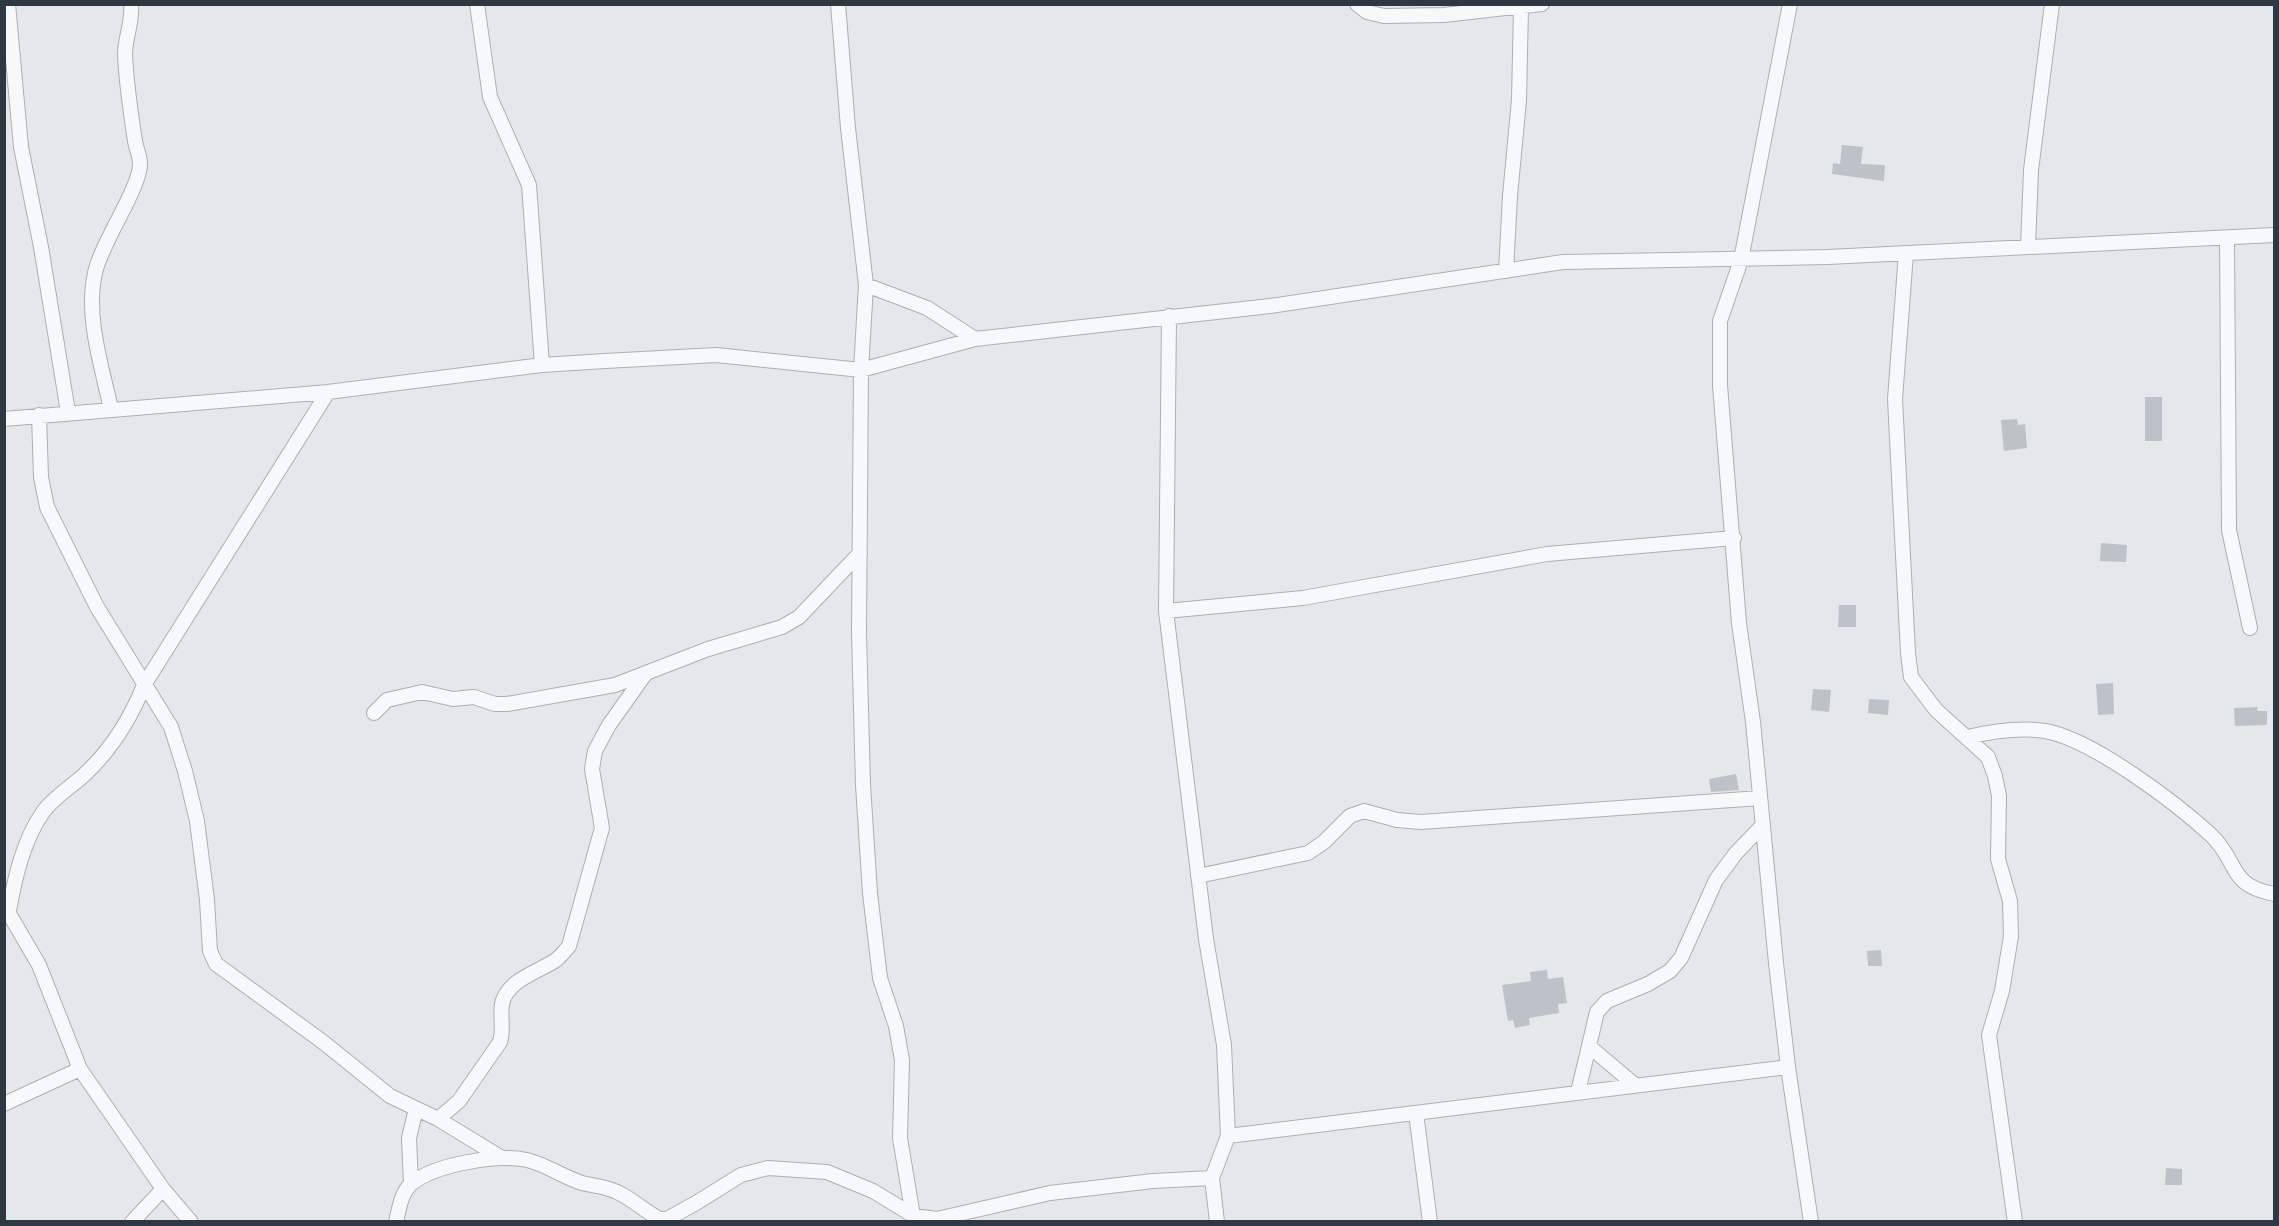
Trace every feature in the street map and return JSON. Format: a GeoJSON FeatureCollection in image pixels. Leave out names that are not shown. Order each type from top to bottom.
{"type":"FeatureCollection","features":[{"type":"Feature","properties":{"kind":"street"},"geometry":{"type":"LineString","coordinates":[[8,4],[21,147],[41,247],[68,412]]}},
{"type":"Feature","properties":{"kind":"street"},"geometry":{"type":"LineString","coordinates":[[111,409],[95,325],[94,273],[132,189],[140,163],[135,142],[125,55],[132,18],[131,4]]}},
{"type":"Feature","properties":{"kind":"street"},"geometry":{"type":"LineString","coordinates":[[477,4],[490,97],[529,185],[542,365]]}},
{"type":"Feature","properties":{"kind":"street"},"geometry":{"type":"LineString","coordinates":[[838,4],[848,128],[866,285],[861,370],[860,553],[863,785],[870,893],[880,978],[896,1026],[902,1060],[900,1138],[914,1219]]}},
{"type":"Feature","properties":{"kind":"street"},"geometry":{"type":"LineString","coordinates":[[1357,4],[1366,12],[1384,16],[1462,9],[1521,8],[1542,4]]}},
{"type":"Feature","properties":{"kind":"street"},"geometry":{"type":"LineString","coordinates":[[1790,4],[1741,260],[1720,321],[1720,386],[1734,538],[1739,623],[1788,1067],[1811,1221]]}},
{"type":"Feature","properties":{"kind":"street"},"geometry":{"type":"LineString","coordinates":[[2028,247],[2031,170],[2052,4]]}},
{"type":"Feature","properties":{"kind":"street"},"geometry":{"type":"LineString","coordinates":[[1506,271],[1510,195],[1520,100],[1521,8]]}},
{"type":"Feature","properties":{"kind":"street"},"geometry":{"type":"LineString","coordinates":[[4,419],[328,392],[542,365],[716,355],[861,370],[975,339],[1270,306],[1563,262],[1741,260],[2274,235]]}},
{"type":"Feature","properties":{"kind":"street"},"geometry":{"type":"LineString","coordinates":[[2227,238],[2229,530],[2250,628]]}},
{"type":"Feature","properties":{"kind":"street"},"geometry":{"type":"LineString","coordinates":[[1906,253],[1895,399],[1908,653],[1911,677],[1936,710],[1988,757],[1999,796],[1998,859],[2010,901],[2011,936],[2002,991],[1989,1035],[2015,1221]]}},
{"type":"Feature","properties":{"kind":"street"},"geometry":{"type":"LineString","coordinates":[[866,285],[927,308],[975,339]]}},
{"type":"Feature","properties":{"kind":"street"},"geometry":{"type":"LineString","coordinates":[[1169,316],[1166,611],[1198,876],[1224,1045],[1228,1136],[1212,1178],[1217,1221]]}},
{"type":"Feature","properties":{"kind":"street"},"geometry":{"type":"LineString","coordinates":[[191,1221],[163,1189],[80,1068],[39,965],[6,910],[15,874],[30,836],[44,810],[114,743],[132,716],[144,685],[328,392]]}},
{"type":"Feature","properties":{"kind":"street"},"geometry":{"type":"LineString","coordinates":[[39,415],[41,477],[47,507],[97,607],[171,728],[193,798],[207,900],[210,951],[216,964],[323,1042],[390,1096],[438,1119],[502,1158]]}},
{"type":"Feature","properties":{"kind":"street"},"geometry":{"type":"LineString","coordinates":[[1166,611],[1303,598],[1547,554],[1734,538]]}},
{"type":"Feature","properties":{"kind":"street"},"geometry":{"type":"LineString","coordinates":[[374,713],[387,700],[422,692],[453,699],[474,697],[495,704],[507,704],[615,685],[708,649],[782,627],[799,617],[860,553]]}},
{"type":"Feature","properties":{"kind":"street"},"geometry":{"type":"LineString","coordinates":[[438,1119],[459,1101],[500,1042],[503,1031],[502,1004],[509,990],[523,978],[556,959],[569,946],[602,828],[592,769],[595,751],[609,725],[647,672]]}},
{"type":"Feature","properties":{"kind":"street"},"geometry":{"type":"LineString","coordinates":[[1968,737],[1997,730],[2047,731],[2087,747],[2142,781],[2211,836],[2242,882],[2251,889],[2274,894]]}},
{"type":"Feature","properties":{"kind":"street"},"geometry":{"type":"LineString","coordinates":[[1198,876],[1308,853],[1350,816],[1364,811],[1397,820],[1441,821],[1760,798]]}},
{"type":"Feature","properties":{"kind":"street"},"geometry":{"type":"LineString","coordinates":[[1578,1092],[1597,1012],[1607,1001],[1648,984],[1670,971],[1681,957],[1716,880],[1736,853],[1762,826]]}},
{"type":"Feature","properties":{"kind":"street"},"geometry":{"type":"LineString","coordinates":[[1590,1047],[1635,1085]]}},
{"type":"Feature","properties":{"kind":"street"},"geometry":{"type":"LineString","coordinates":[[1228,1136],[1788,1067]]}},
{"type":"Feature","properties":{"kind":"street"},"geometry":{"type":"LineString","coordinates":[[4,1104],[80,1068]]}},
{"type":"Feature","properties":{"kind":"street"},"geometry":{"type":"LineString","coordinates":[[411,1184],[409,1138],[416,1109]]}},
{"type":"Feature","properties":{"kind":"street"},"geometry":{"type":"LineString","coordinates":[[1416,1113],[1430,1221]]}},
{"type":"Feature","properties":{"kind":"street"},"geometry":{"type":"LineString","coordinates":[[396,1221],[402,1197],[411,1184],[431,1173],[459,1164],[502,1158],[528,1160],[561,1176],[619,1192],[660,1219],[667,1219],[741,1175],[768,1168],[827,1172],[873,1191],[914,1219],[937,1219],[1050,1193],[1153,1181],[1212,1178]]}},
{"type":"Feature","properties":{"kind":"street"},"geometry":{"type":"LineString","coordinates":[[132,1221],[163,1189]]}},
{"type":"Feature","properties":{"kind":"building"},"geometry":{"type":"Polygon","coordinates":[[[1842,145],[1863,147],[1861,164],[1885,165],[1884,181],[1832,174],[1833,163],[1840,164],[1842,145]]]}},
{"type":"Feature","properties":{"kind":"building"},"geometry":{"type":"Polygon","coordinates":[[[2145,397],[2162,397],[2162,441],[2145,441],[2145,397]]]}},
{"type":"Feature","properties":{"kind":"building"},"geometry":{"type":"Polygon","coordinates":[[[2017,419],[2018,425],[2025,424],[2027,448],[2004,451],[2001,420],[2017,419]]]}},
{"type":"Feature","properties":{"kind":"building"},"geometry":{"type":"Polygon","coordinates":[[[2101,543],[2127,545],[2126,562],[2100,561],[2101,543]]]}},
{"type":"Feature","properties":{"kind":"building"},"geometry":{"type":"Polygon","coordinates":[[[1839,605],[1856,605],[1856,627],[1838,627],[1839,605]]]}},
{"type":"Feature","properties":{"kind":"building"},"geometry":{"type":"Polygon","coordinates":[[[2113,683],[2114,714],[2098,715],[2096,684],[2113,683]]]}},
{"type":"Feature","properties":{"kind":"building"},"geometry":{"type":"Polygon","coordinates":[[[1813,689],[1831,690],[1829,712],[1811,710],[1813,689]]]}},
{"type":"Feature","properties":{"kind":"building"},"geometry":{"type":"Polygon","coordinates":[[[1869,699],[1889,700],[1888,715],[1868,713],[1869,699]]]}},
{"type":"Feature","properties":{"kind":"building"},"geometry":{"type":"Polygon","coordinates":[[[2258,707],[2257,711],[2267,711],[2267,725],[2235,726],[2234,708],[2258,707]]]}},
{"type":"Feature","properties":{"kind":"building"},"geometry":{"type":"Polygon","coordinates":[[[1736,774],[1739,790],[1711,792],[1709,779],[1736,774]]]}},
{"type":"Feature","properties":{"kind":"building"},"geometry":{"type":"Polygon","coordinates":[[[1881,950],[1882,966],[1868,966],[1867,951],[1881,950]]]}},
{"type":"Feature","properties":{"kind":"building"},"geometry":{"type":"Polygon","coordinates":[[[1547,970],[1548,979],[1563,977],[1567,1003],[1558,1004],[1559,1013],[1529,1018],[1530,1025],[1515,1028],[1513,1020],[1508,1021],[1502,985],[1531,981],[1530,972],[1547,970]]]}},
{"type":"Feature","properties":{"kind":"building"},"geometry":{"type":"Polygon","coordinates":[[[2166,1168],[2182,1169],[2182,1185],[2165,1185],[2166,1168]]]}}]}
